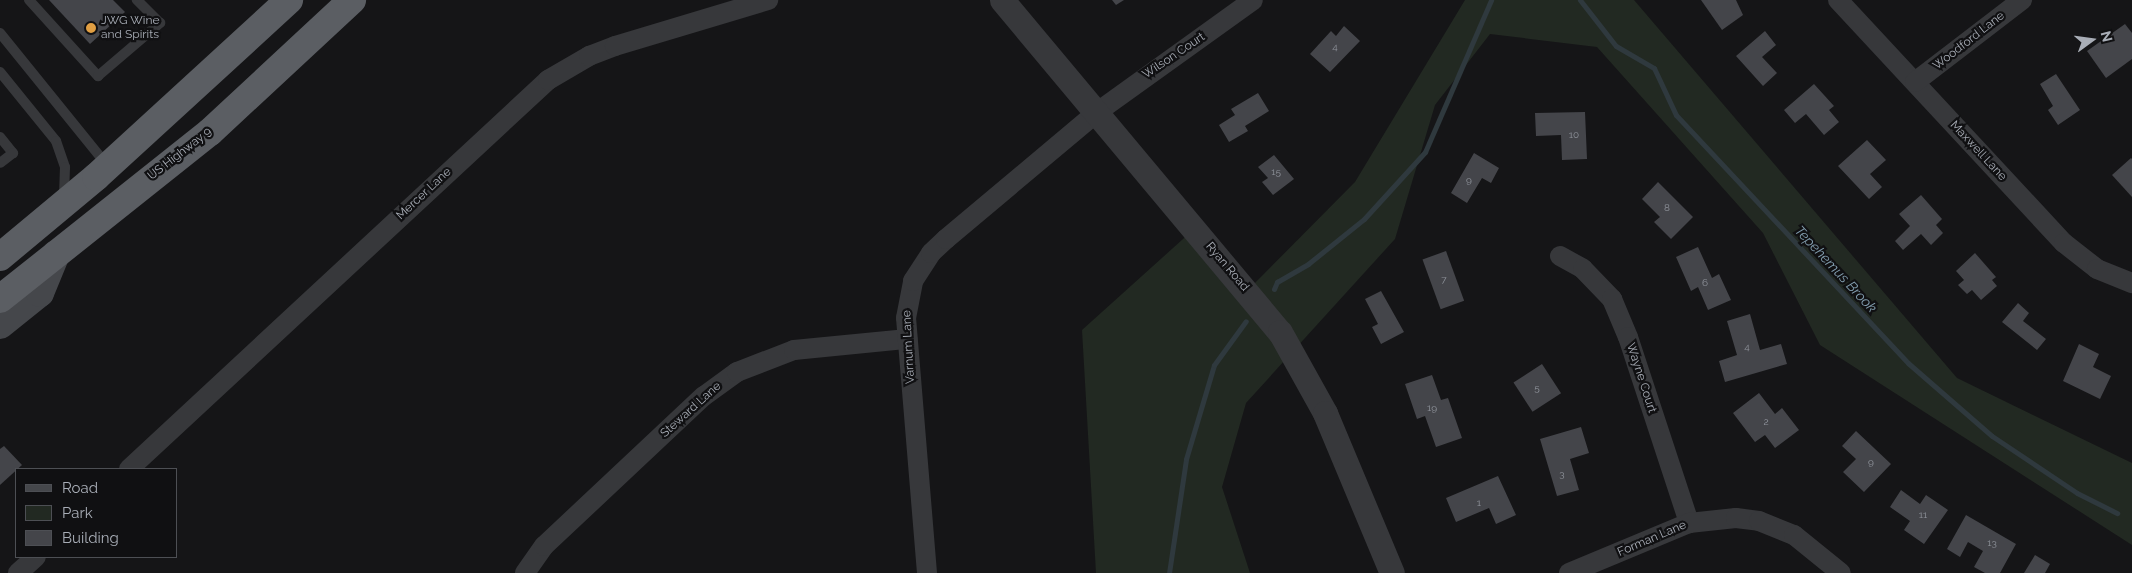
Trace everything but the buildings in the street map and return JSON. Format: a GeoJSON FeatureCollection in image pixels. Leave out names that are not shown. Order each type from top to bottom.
{"type":"FeatureCollection","features":[{"type":"Feature","properties":{"kind":"highway"},"geometry":{"type":"LineString","coordinates":[[0,257],[108,166],[289,0]]}},
{"type":"Feature","properties":{"kind":"highway","name":"US Highway 9"},"geometry":{"type":"LineString","coordinates":[[0,299],[210,132],[352,0]]}},
{"type":"Feature","properties":{"kind":"main road"},"geometry":{"type":"LineString","coordinates":[[0,324],[40,293],[56,254]]}},
{"type":"Feature","properties":{"kind":"street","name":"Mercer Lane"},"geometry":{"type":"LineString","coordinates":[[130,468],[548,80],[589,56],[615,46],[768,0]]}},
{"type":"Feature","properties":{"kind":"street","name":"Ryan Road"},"geometry":{"type":"LineString","coordinates":[[1002,0],[1280,332],[1325,413],[1392,573]]}},
{"type":"Feature","properties":{"kind":"street","name":"Wilson Court"},"geometry":{"type":"LineString","coordinates":[[1096,113],[1253,0]]}},
{"type":"Feature","properties":{"kind":"street","name":"Maxwell Lane"},"geometry":{"type":"LineString","coordinates":[[1838,0],[2064,243],[2096,269],[2132,283]]}},
{"type":"Feature","properties":{"kind":"street","name":"Woodford Lane"},"geometry":{"type":"LineString","coordinates":[[1915,82],[2022,0]]}},
{"type":"Feature","properties":{"kind":"street","name":"Varnum Lane"},"geometry":{"type":"LineString","coordinates":[[926,573],[907,340],[907,301],[913,281],[931,253],[1096,113]]}},
{"type":"Feature","properties":{"kind":"street","name":"Wayne Court"},"geometry":{"type":"LineString","coordinates":[[1560,256],[1583,269],[1612,299],[1628,337],[1689,522]]}},
{"type":"Feature","properties":{"kind":"street","name":"Steward Lane"},"geometry":{"type":"LineString","coordinates":[[525,573],[544,546],[704,396],[737,372],[794,350],[907,340]]}},
{"type":"Feature","properties":{"kind":"street","name":"Forman Lane"},"geometry":{"type":"LineString","coordinates":[[1569,573],[1689,522],[1736,518],[1779,528],[1809,544],[1842,573]]}},
{"type":"Feature","properties":{"kind":"street"},"geometry":{"type":"LineString","coordinates":[[18,573],[35,558]]}},
{"type":"Feature","properties":{"kind":"lane"},"geometry":{"type":"LineString","coordinates":[[29,0],[98,76],[160,23],[137,0]]}},
{"type":"Feature","properties":{"kind":"lane"},"geometry":{"type":"LineString","coordinates":[[0,33],[108,166]]}},
{"type":"Feature","properties":{"kind":"lane"},"geometry":{"type":"LineString","coordinates":[[0,72],[56,141],[65,167],[64,205]]}},
{"type":"Feature","properties":{"kind":"lane"},"geometry":{"type":"LineString","coordinates":[[0,137],[13,153],[0,163]]}},
{"type":"Feature","properties":{"kind":"green space"},"geometry":{"type":"Polygon","coordinates":[[[1465,0],[1634,0],[1957,378],[2132,463],[2132,545],[1820,345],[1763,233],[1597,47],[1490,34],[1435,105],[1395,239],[1246,403],[1222,487],[1250,573],[1096,573],[1082,330],[1193,230],[1247,291],[1355,182],[1465,0]]]}},
{"type":"Feature","properties":{"kind":"waterway"},"geometry":{"type":"LineString","coordinates":[[1274,289],[1277,282],[1308,264],[1364,219],[1425,152],[1491,0]]}},
{"type":"Feature","properties":{"kind":"waterway","name":"Tepehemus Brook"},"geometry":{"type":"LineString","coordinates":[[1580,0],[1616,46],[1654,68],[1676,115],[1908,363],[1992,436],[2077,493],[2117,513]]}},
{"type":"Feature","properties":{"kind":"waterway"},"geometry":{"type":"LineString","coordinates":[[1169,573],[1186,459],[1214,365],[1246,321]]}},
{"type":"Feature","properties":{"kind":"place","name":"JWG Wine and Spirits"},"geometry":{"type":"Point","coordinates":[91,28]}}]}
